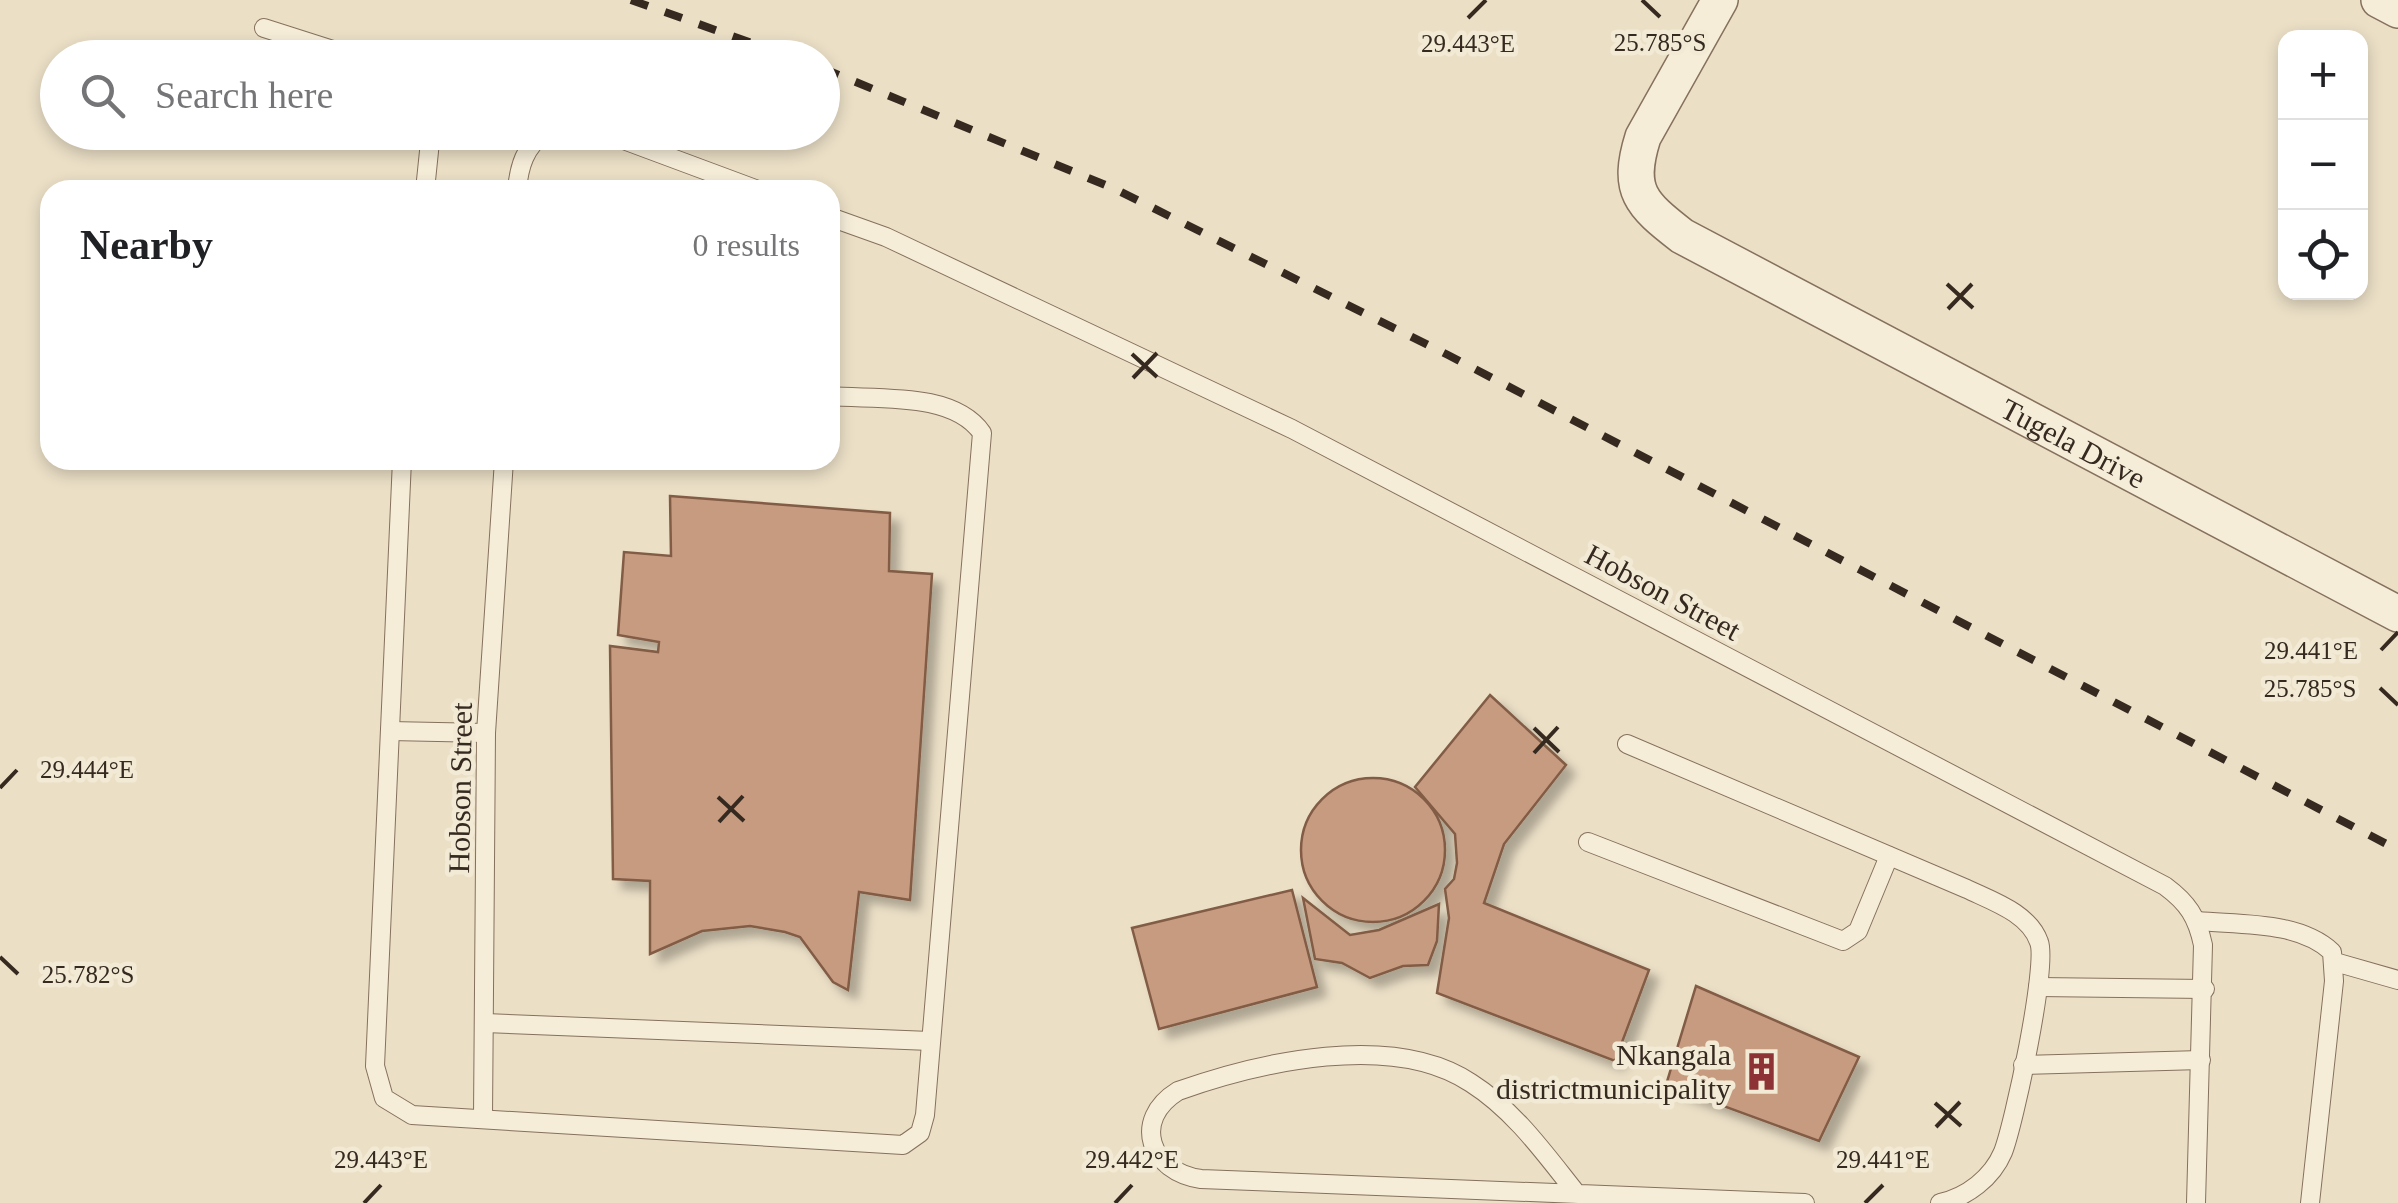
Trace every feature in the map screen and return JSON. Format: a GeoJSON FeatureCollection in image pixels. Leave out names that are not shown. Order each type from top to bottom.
{"type":"FeatureCollection","features":[{"type":"Feature","properties":{"kind":"street","name":"Tugela Drive"},"geometry":{"type":"LineString","coordinates":[[1720,0],[1643,138],[1635,182],[1642,202],[1670,226],[1751,272],[2398,614]]}},
{"type":"Feature","properties":{"kind":"street"},"geometry":{"type":"LineString","coordinates":[[2379,0],[2398,10]]}},
{"type":"Feature","properties":{"kind":"lane"},"geometry":{"type":"LineString","coordinates":[[264,28],[302,40]]}},
{"type":"Feature","properties":{"kind":"lane"},"geometry":{"type":"LineString","coordinates":[[426,180],[429,150]]}},
{"type":"Feature","properties":{"kind":"lane"},"geometry":{"type":"LineString","coordinates":[[518,180],[528,150]]}},
{"type":"Feature","properties":{"kind":"lane"},"geometry":{"type":"LineString","coordinates":[[650,150],[731,180]]}},
{"type":"Feature","properties":{"kind":"lane","name":"Hobson Street"},"geometry":{"type":"LineString","coordinates":[[840,221],[886,238],[1292,428],[2165,886],[2186,902],[2198,920]]}},
{"type":"Feature","properties":{"kind":"lane"},"geometry":{"type":"LineString","coordinates":[[402,470],[375,1066],[384,1098],[403,1113],[903,1145],[916,1138],[922,1126],[982,433],[965,416],[935,405],[840,397]]}},
{"type":"Feature","properties":{"kind":"lane","name":"Hobson Street"},"geometry":{"type":"LineString","coordinates":[[484,1117],[486,732],[503,470]]}},
{"type":"Feature","properties":{"kind":"lane"},"geometry":{"type":"LineString","coordinates":[[390,731],[486,732]]}},
{"type":"Feature","properties":{"kind":"lane"},"geometry":{"type":"LineString","coordinates":[[1627,744],[2018,915],[2039,942],[2042,960],[2038,987],[2003,1152],[1980,1184],[1959,1198],[1940,1203]]}},
{"type":"Feature","properties":{"kind":"lane"},"geometry":{"type":"LineString","coordinates":[[1588,842],[1844,941],[1858,931],[1890,856]]}},
{"type":"Feature","properties":{"kind":"lane"},"geometry":{"type":"LineString","coordinates":[[2196,1203],[2205,990],[2198,920],[2308,936],[2324,944],[2335,962],[2310,1203]]}},
{"type":"Feature","properties":{"kind":"lane"},"geometry":{"type":"LineString","coordinates":[[2335,962],[2398,980]]}},
{"type":"Feature","properties":{"kind":"lane"},"geometry":{"type":"LineString","coordinates":[[2038,987],[2205,990]]}},
{"type":"Feature","properties":{"kind":"lane"},"geometry":{"type":"LineString","coordinates":[[485,1023],[930,1041]]}},
{"type":"Feature","properties":{"kind":"lane"},"geometry":{"type":"LineString","coordinates":[[1577,1194],[1518,1121],[1469,1081],[1422,1062],[1357,1055],[1276,1064],[1178,1091],[1164,1100],[1152,1120],[1156,1152],[1181,1177],[1577,1194],[1805,1203]]}},
{"type":"Feature","properties":{"kind":"lane"},"geometry":{"type":"LineString","coordinates":[[2023,1065],[2201,1060]]}},
{"type":"Feature","properties":{"kind":"building"},"geometry":{"type":"Polygon","coordinates":[[[670,496],[890,513],[889,571],[932,574],[910,900],[859,892],[848,990],[833,982],[800,937],[785,932],[750,926],[702,931],[650,954],[650,881],[613,879],[610,646],[658,652],[659,642],[618,635],[624,552],[671,556],[670,496]]]}},
{"type":"Feature","properties":{"kind":"building"},"geometry":{"type":"Polygon","coordinates":[[[1490,695],[1566,765],[1504,844],[1484,903],[1649,970],[1615,1061],[1437,993],[1449,918],[1445,889],[1454,879],[1457,863],[1455,834],[1415,787],[1490,695]]]}},
{"type":"Feature","properties":{"kind":"building"},"geometry":{"type":"Polygon","coordinates":[[[1373,778],[1401,783],[1424,799],[1440,822],[1445,850],[1440,878],[1424,901],[1401,917],[1373,922],[1345,917],[1322,901],[1306,878],[1301,850],[1306,822],[1322,799],[1345,783],[1373,778]]]}},
{"type":"Feature","properties":{"kind":"building"},"geometry":{"type":"Polygon","coordinates":[[[1292,890],[1317,987],[1159,1029],[1132,928],[1292,890]]]}},
{"type":"Feature","properties":{"kind":"building"},"geometry":{"type":"Polygon","coordinates":[[[1303,898],[1350,935],[1379,930],[1439,904],[1437,941],[1428,965],[1403,966],[1370,978],[1342,963],[1315,959],[1303,898]]]}},
{"type":"Feature","properties":{"kind":"building","name":"Nkangala districtmunicipality"},"geometry":{"type":"Polygon","coordinates":[[[1696,986],[1859,1057],[1819,1141],[1666,1085],[1696,986]]]}},
{"type":"Feature","properties":{"kind":"railway"},"geometry":{"type":"LineString","coordinates":[[631,0],[743,40]]}},
{"type":"Feature","properties":{"kind":"railway"},"geometry":{"type":"LineString","coordinates":[[840,75],[1115,189],[1448,355],[2398,850]]}},
{"type":"Feature","properties":{"kind":"place","name":"Nkangala districtmunicipality"},"geometry":{"type":"Point","coordinates":[1761,1071]}}]}
